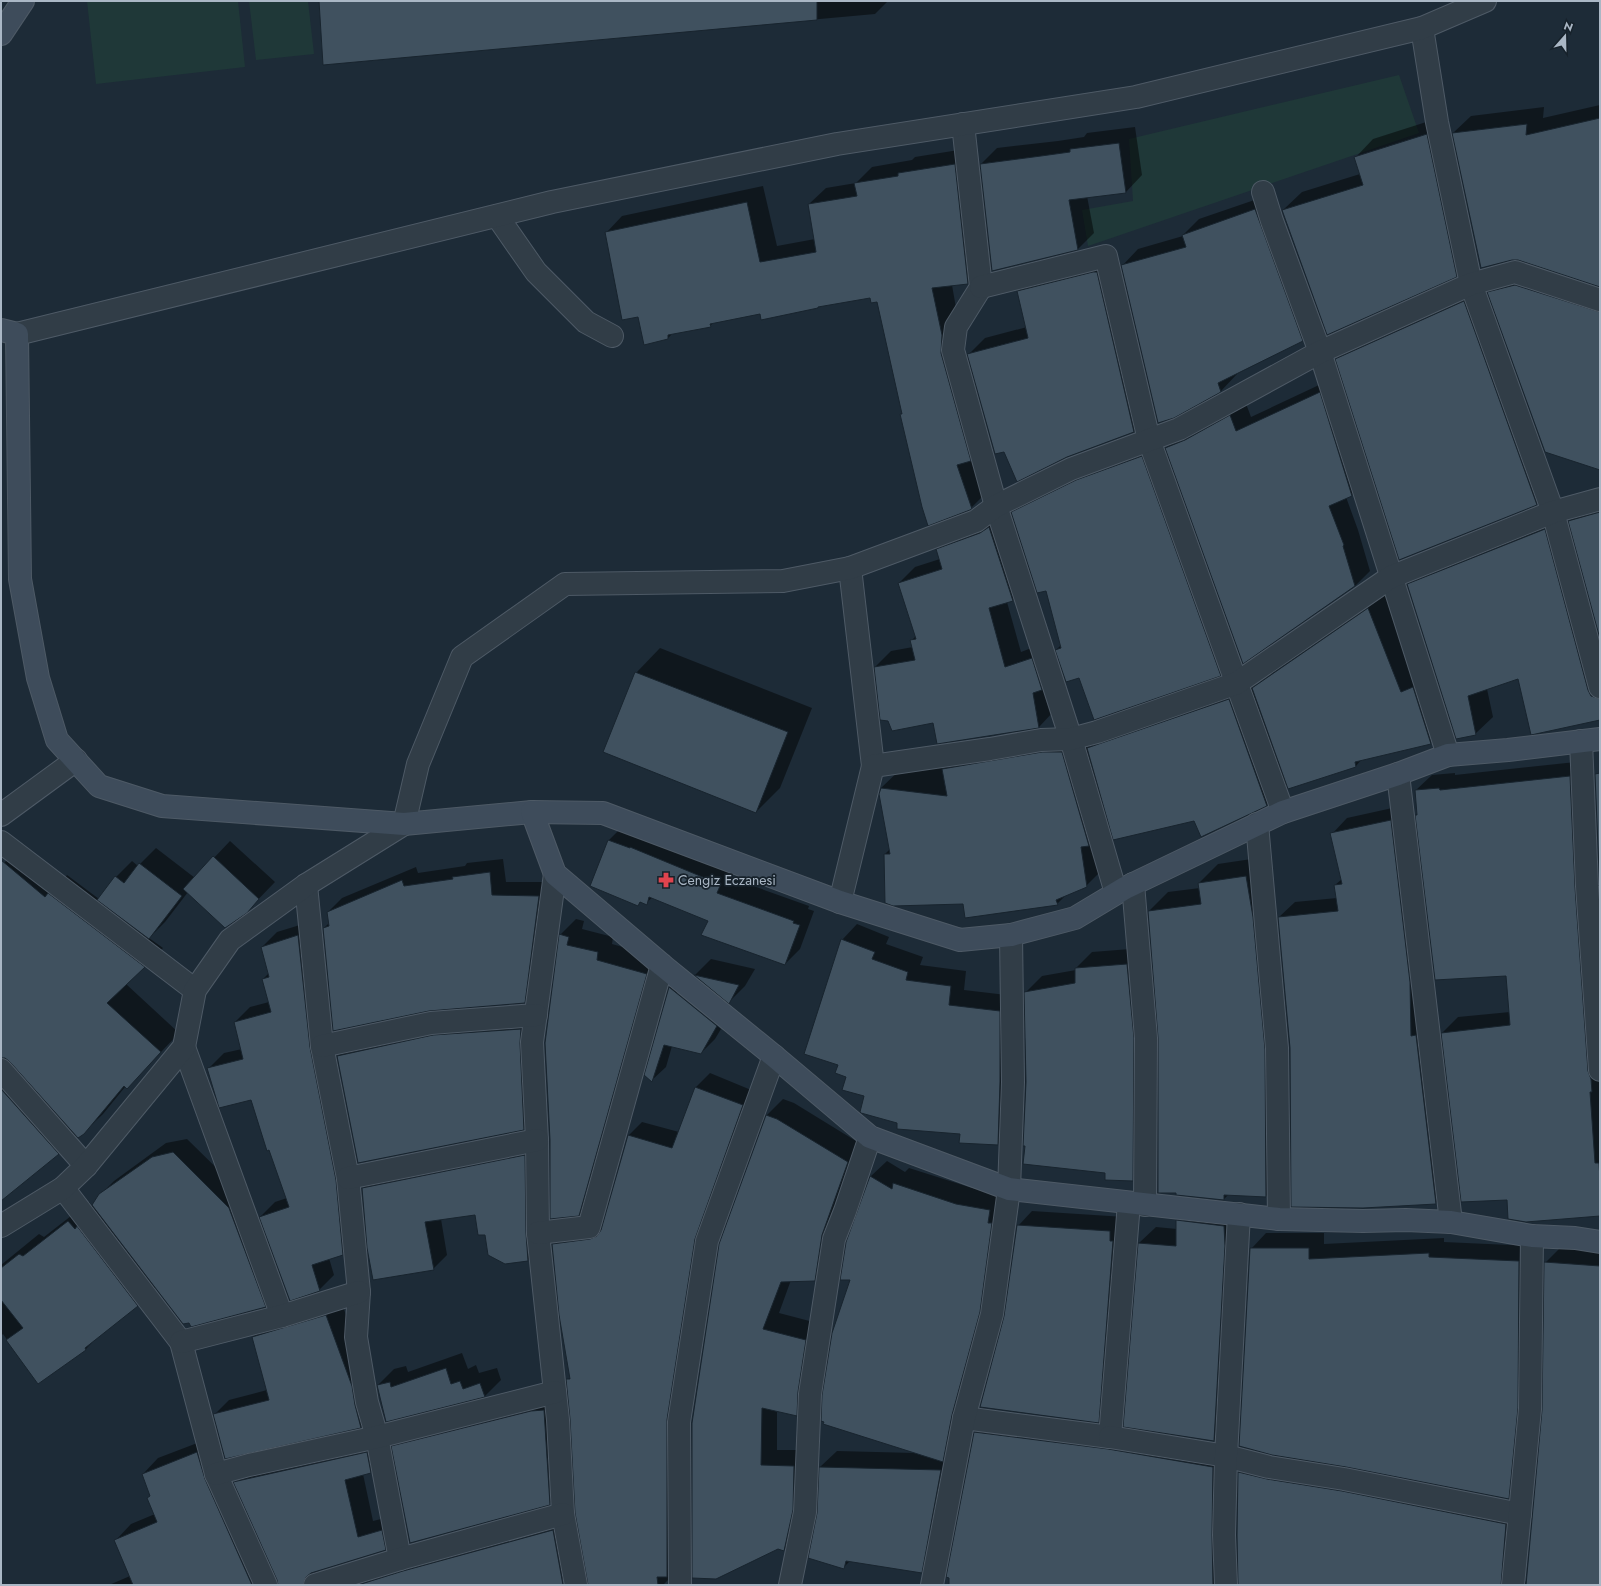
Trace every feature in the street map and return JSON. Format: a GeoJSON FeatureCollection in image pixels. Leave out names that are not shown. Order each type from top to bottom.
{"type":"FeatureCollection","features":[{"type":"Feature","properties":{"kind":"street"},"geometry":{"type":"LineString","coordinates":[[1,34],[23,1]]}},
{"type":"Feature","properties":{"kind":"street"},"geometry":{"type":"LineString","coordinates":[[1485,1],[1422,28],[1136,97],[837,144],[552,202],[9,332],[20,579],[38,678],[57,740],[99,786],[162,806],[404,824],[532,812],[603,813],[840,902],[960,940],[1011,935],[1075,918],[1124,889],[1283,812],[1398,774],[1448,755],[1590,740],[1587,886],[1600,1070]]}},
{"type":"Feature","properties":{"kind":"street"},"geometry":{"type":"LineString","coordinates":[[1422,28],[1437,122],[1471,284],[1552,512],[1600,687]]}},
{"type":"Feature","properties":{"kind":"street"},"geometry":{"type":"LineString","coordinates":[[963,124],[982,287],[956,327],[953,350],[996,506],[1071,739],[1124,889],[1146,1038],[1137,1204],[1110,1437]]}},
{"type":"Feature","properties":{"kind":"street"},"geometry":{"type":"LineString","coordinates":[[1263,192],[1272,221],[1320,352],[1448,755]]}},
{"type":"Feature","properties":{"kind":"street"},"geometry":{"type":"LineString","coordinates":[[497,216],[536,272],[586,322],[612,336]]}},
{"type":"Feature","properties":{"kind":"street"},"geometry":{"type":"LineString","coordinates":[[982,287],[1106,256],[1150,440],[1283,812]]}},
{"type":"Feature","properties":{"kind":"street"},"geometry":{"type":"LineString","coordinates":[[1,1226],[63,1188],[86,1166],[184,1047],[195,990],[230,940],[306,885],[404,824],[418,764],[462,657],[566,584],[783,581],[850,568],[976,521],[996,506],[1071,469],[1179,429],[1320,352],[1471,284],[1515,272],[1600,300]]}},
{"type":"Feature","properties":{"kind":"street"},"geometry":{"type":"LineString","coordinates":[[873,766],[1041,740],[1071,739],[1097,732],[1237,683],[1391,577],[1552,512],[1600,499]]}},
{"type":"Feature","properties":{"kind":"street"},"geometry":{"type":"LineString","coordinates":[[840,902],[873,766],[850,568]]}},
{"type":"Feature","properties":{"kind":"street"},"geometry":{"type":"LineString","coordinates":[[1,815],[76,760]]}},
{"type":"Feature","properties":{"kind":"street"},"geometry":{"type":"LineString","coordinates":[[1398,774],[1451,1222]]}},
{"type":"Feature","properties":{"kind":"street"},"geometry":{"type":"LineString","coordinates":[[532,812],[555,874],[532,1042],[538,1140],[538,1233],[555,1392],[563,1514],[576,1585]]}},
{"type":"Feature","properties":{"kind":"street"},"geometry":{"type":"LineString","coordinates":[[1257,824],[1277,1048],[1278,1219]]}},
{"type":"Feature","properties":{"kind":"street"},"geometry":{"type":"LineString","coordinates":[[1,842],[195,990]]}},
{"type":"Feature","properties":{"kind":"street"},"geometry":{"type":"LineString","coordinates":[[555,874],[662,966],[774,1056],[870,1137],[1009,1189],[1278,1219],[1406,1220],[1451,1222],[1532,1236],[1575,1238],[1600,1242]]}},
{"type":"Feature","properties":{"kind":"street"},"geometry":{"type":"LineString","coordinates":[[306,885],[322,1046],[348,1178],[359,1292],[356,1337],[367,1402],[377,1437],[400,1559]]}},
{"type":"Feature","properties":{"kind":"street"},"geometry":{"type":"LineString","coordinates":[[932,1585],[964,1418],[992,1314],[1009,1189],[1012,1082],[1011,935]]}},
{"type":"Feature","properties":{"kind":"street"},"geometry":{"type":"LineString","coordinates":[[538,1233],[589,1227],[662,966]]}},
{"type":"Feature","properties":{"kind":"street"},"geometry":{"type":"LineString","coordinates":[[322,1046],[431,1023],[536,1015]]}},
{"type":"Feature","properties":{"kind":"street"},"geometry":{"type":"LineString","coordinates":[[184,1047],[282,1316]]}},
{"type":"Feature","properties":{"kind":"street"},"geometry":{"type":"LineString","coordinates":[[680,1585],[679,1422],[707,1241],[774,1056]]}},
{"type":"Feature","properties":{"kind":"street"},"geometry":{"type":"LineString","coordinates":[[1,1070],[86,1166]]}},
{"type":"Feature","properties":{"kind":"street"},"geometry":{"type":"LineString","coordinates":[[790,1585],[805,1512],[810,1394],[834,1239],[870,1137]]}},
{"type":"Feature","properties":{"kind":"street"},"geometry":{"type":"LineString","coordinates":[[348,1178],[538,1140]]}},
{"type":"Feature","properties":{"kind":"street"},"geometry":{"type":"LineString","coordinates":[[63,1188],[181,1342],[216,1474],[266,1585]]}},
{"type":"Feature","properties":{"kind":"street"},"geometry":{"type":"LineString","coordinates":[[1226,1585],[1224,1535],[1226,1456],[1239,1214]]}},
{"type":"Feature","properties":{"kind":"street"},"geometry":{"type":"LineString","coordinates":[[1512,1585],[1530,1409],[1532,1236]]}},
{"type":"Feature","properties":{"kind":"street"},"geometry":{"type":"LineString","coordinates":[[181,1342],[282,1316],[359,1292]]}},
{"type":"Feature","properties":{"kind":"street"},"geometry":{"type":"LineString","coordinates":[[216,1474],[249,1465],[377,1437],[555,1392]]}},
{"type":"Feature","properties":{"kind":"street"},"geometry":{"type":"LineString","coordinates":[[964,1418],[1110,1437],[1226,1456],[1269,1468],[1344,1479],[1520,1514]]}},
{"type":"Feature","properties":{"kind":"street"},"geometry":{"type":"LineString","coordinates":[[314,1585],[400,1559],[563,1514]]}},
{"type":"Feature","properties":{"kind":"green space"},"geometry":{"type":"Polygon","coordinates":[[[87,1],[238,1],[245,67],[96,84],[87,1]]]}},
{"type":"Feature","properties":{"kind":"green space"},"geometry":{"type":"Polygon","coordinates":[[[249,1],[308,1],[314,54],[256,60],[249,1]]]}},
{"type":"Feature","properties":{"kind":"green space"},"geometry":{"type":"Polygon","coordinates":[[[1399,75],[1419,133],[1088,246],[1082,210],[1133,201],[1129,139],[1399,75]]]}},
{"type":"Feature","properties":{"kind":"building"},"geometry":{"type":"Polygon","coordinates":[[[319,1],[817,1],[817,20],[323,65],[319,1]]]}},
{"type":"Feature","properties":{"kind":"building"},"geometry":{"type":"Polygon","coordinates":[[[1600,118],[1600,287],[1518,260],[1512,260],[1481,268],[1452,133],[1527,124],[1526,135],[1600,118]]]}},
{"type":"Feature","properties":{"kind":"building"},"geometry":{"type":"Polygon","coordinates":[[[1427,134],[1457,277],[1327,335],[1282,210],[1363,185],[1354,157],[1427,134]]]}},
{"type":"Feature","properties":{"kind":"building"},"geometry":{"type":"Polygon","coordinates":[[[1119,143],[1126,193],[1069,200],[1078,250],[992,271],[980,164],[1070,152],[1070,149],[1119,143]]]}},
{"type":"Feature","properties":{"kind":"building"},"geometry":{"type":"Polygon","coordinates":[[[955,164],[968,284],[932,288],[942,335],[941,353],[971,461],[957,465],[972,509],[970,510],[928,526],[922,507],[900,414],[902,414],[877,302],[871,303],[870,298],[818,307],[761,320],[760,314],[710,324],[711,327],[668,335],[668,339],[644,345],[638,317],[622,320],[605,232],[747,202],[760,262],[816,252],[808,204],[857,196],[854,183],[898,176],[898,173],[955,164]]]}},
{"type":"Feature","properties":{"kind":"building"},"geometry":{"type":"Polygon","coordinates":[[[1255,209],[1303,341],[1218,383],[1221,392],[1174,418],[1158,423],[1121,265],[1186,247],[1182,235],[1255,209]]]}},
{"type":"Feature","properties":{"kind":"building"},"geometry":{"type":"Polygon","coordinates":[[[1097,272],[1134,432],[1067,457],[1017,482],[1004,452],[995,454],[967,354],[1028,338],[1017,291],[1097,272]]]}},
{"type":"Feature","properties":{"kind":"building"},"geometry":{"type":"Polygon","coordinates":[[[1515,285],[1600,312],[1600,470],[1545,452],[1487,292],[1515,285]]]}},
{"type":"Feature","properties":{"kind":"building"},"geometry":{"type":"Polygon","coordinates":[[[1464,301],[1537,505],[1399,560],[1335,359],[1464,301]]]}},
{"type":"Feature","properties":{"kind":"building"},"geometry":{"type":"Polygon","coordinates":[[[1320,392],[1352,496],[1329,506],[1344,545],[1343,546],[1355,586],[1243,664],[1165,448],[1185,440],[1230,415],[1236,431],[1320,392]]]}},
{"type":"Feature","properties":{"kind":"building"},"geometry":{"type":"Polygon","coordinates":[[[1142,456],[1221,676],[1094,720],[1079,678],[1066,682],[1055,650],[1061,648],[1046,591],[1037,593],[1011,512],[1076,480],[1142,456]]]}},
{"type":"Feature","properties":{"kind":"building"},"geometry":{"type":"Polygon","coordinates":[[[1600,512],[1600,639],[1568,521],[1600,512]]]}},
{"type":"Feature","properties":{"kind":"building"},"geometry":{"type":"Polygon","coordinates":[[[989,527],[1013,601],[989,608],[1005,667],[1032,658],[1042,690],[1033,693],[1039,728],[937,744],[933,723],[892,731],[888,721],[880,720],[874,667],[915,660],[910,640],[916,639],[898,583],[942,569],[936,549],[980,533],[989,527]]]}},
{"type":"Feature","properties":{"kind":"building"},"geometry":{"type":"Polygon","coordinates":[[[1545,529],[1588,690],[1591,696],[1600,699],[1600,720],[1531,735],[1518,679],[1468,696],[1476,735],[1456,739],[1407,584],[1545,529]]]}},
{"type":"Feature","properties":{"kind":"building"},"geometry":{"type":"Polygon","coordinates":[[[1368,608],[1401,692],[1413,687],[1431,744],[1355,762],[1356,767],[1288,789],[1252,688],[1368,608]]]}},
{"type":"Feature","properties":{"kind":"building"},"geometry":{"type":"Polygon","coordinates":[[[635,672],[788,732],[756,813],[603,752],[635,672]]]}},
{"type":"Feature","properties":{"kind":"building"},"geometry":{"type":"Polygon","coordinates":[[[1229,699],[1267,806],[1201,837],[1194,821],[1113,840],[1087,748],[1229,699]]]}},
{"type":"Feature","properties":{"kind":"building"},"geometry":{"type":"Polygon","coordinates":[[[1042,752],[1062,752],[1089,846],[1081,847],[1087,887],[1056,900],[1058,905],[965,918],[963,904],[893,906],[885,903],[884,854],[890,854],[879,794],[881,788],[947,796],[942,769],[1042,752]]]}},
{"type":"Feature","properties":{"kind":"building"},"geometry":{"type":"Polygon","coordinates":[[[1600,773],[1600,893],[1595,774],[1600,773]]]}},
{"type":"Feature","properties":{"kind":"building"},"geometry":{"type":"Polygon","coordinates":[[[1570,776],[1575,887],[1588,1071],[1591,1079],[1592,1092],[1590,1092],[1595,1163],[1599,1163],[1600,1216],[1526,1222],[1508,1219],[1507,1200],[1461,1202],[1441,1033],[1510,1025],[1506,976],[1435,980],[1415,815],[1417,815],[1415,790],[1439,788],[1440,790],[1570,776]]]}},
{"type":"Feature","properties":{"kind":"building"},"geometry":{"type":"Polygon","coordinates":[[[1391,820],[1410,982],[1411,1036],[1416,1035],[1436,1204],[1363,1208],[1291,1207],[1290,1048],[1278,917],[1338,911],[1334,885],[1342,884],[1330,833],[1391,820]]]}},
{"type":"Feature","properties":{"kind":"building"},"geometry":{"type":"Polygon","coordinates":[[[608,840],[630,847],[705,878],[704,880],[720,886],[717,893],[794,921],[793,923],[800,925],[785,965],[701,935],[708,921],[649,897],[647,905],[640,902],[638,906],[590,886],[608,840]]]}},
{"type":"Feature","properties":{"kind":"building"},"geometry":{"type":"Polygon","coordinates":[[[213,856],[259,899],[247,913],[225,928],[183,889],[213,856]]]}},
{"type":"Feature","properties":{"kind":"building"},"geometry":{"type":"Polygon","coordinates":[[[1,860],[45,897],[48,893],[145,967],[107,1003],[161,1052],[127,1089],[124,1086],[84,1134],[78,1138],[10,1062],[5,1058],[1,1058],[1,860]]]}},
{"type":"Feature","properties":{"kind":"building"},"geometry":{"type":"Polygon","coordinates":[[[139,863],[182,896],[149,939],[97,900],[115,876],[124,883],[139,863]]]}},
{"type":"Feature","properties":{"kind":"building"},"geometry":{"type":"Polygon","coordinates":[[[490,872],[492,895],[539,896],[525,1003],[429,1011],[333,1031],[323,928],[329,926],[327,912],[402,880],[404,886],[490,872]]]}},
{"type":"Feature","properties":{"kind":"building"},"geometry":{"type":"Polygon","coordinates":[[[1246,876],[1253,917],[1265,1049],[1266,1197],[1224,1195],[1224,1200],[1176,1195],[1176,1193],[1158,1193],[1158,1038],[1148,911],[1201,904],[1198,883],[1246,876]]]}},
{"type":"Feature","properties":{"kind":"building"},"geometry":{"type":"Polygon","coordinates":[[[559,934],[569,937],[567,945],[598,952],[597,960],[647,974],[579,1216],[550,1219],[550,1140],[545,1043],[559,934]]]}},
{"type":"Feature","properties":{"kind":"building"},"geometry":{"type":"Polygon","coordinates":[[[298,935],[310,1047],[336,1180],[343,1255],[312,1265],[320,1291],[290,1301],[259,1217],[289,1207],[269,1150],[267,1151],[251,1100],[219,1108],[207,1068],[243,1059],[234,1022],[271,1012],[262,979],[269,977],[261,947],[298,935]]]}},
{"type":"Feature","properties":{"kind":"building"},"geometry":{"type":"Polygon","coordinates":[[[841,939],[875,952],[872,959],[908,972],[906,980],[951,986],[949,1005],[1000,1011],[998,1145],[959,1143],[960,1134],[897,1129],[897,1123],[861,1113],[864,1096],[842,1090],[846,1077],[835,1073],[838,1065],[804,1054],[841,939]]]}},
{"type":"Feature","properties":{"kind":"building"},"geometry":{"type":"Polygon","coordinates":[[[1127,964],[1134,1038],[1133,1181],[1105,1180],[1105,1173],[1023,1164],[1025,1146],[1023,1146],[1026,1082],[1024,992],[1075,983],[1075,968],[1127,964]]]}},
{"type":"Feature","properties":{"kind":"building"},"geometry":{"type":"Polygon","coordinates":[[[694,975],[739,985],[729,1004],[694,975]]]}},
{"type":"Feature","properties":{"kind":"building"},"geometry":{"type":"Polygon","coordinates":[[[669,987],[717,1026],[701,1054],[664,1045],[652,1082],[644,1075],[669,987]]]}},
{"type":"Feature","properties":{"kind":"building"},"geometry":{"type":"Polygon","coordinates":[[[521,1029],[520,1043],[524,1130],[358,1163],[337,1056],[433,1035],[521,1029]]]}},
{"type":"Feature","properties":{"kind":"building"},"geometry":{"type":"Polygon","coordinates":[[[695,1087],[743,1105],[695,1239],[667,1420],[667,1577],[657,1577],[658,1585],[588,1585],[575,1513],[570,1419],[566,1379],[570,1379],[559,1315],[552,1244],[590,1239],[597,1236],[601,1230],[628,1135],[672,1148],[695,1087]]]}},
{"type":"Feature","properties":{"kind":"building"},"geometry":{"type":"Polygon","coordinates":[[[1,1089],[59,1154],[1,1201],[1,1089]]]}},
{"type":"Feature","properties":{"kind":"building"},"geometry":{"type":"Polygon","coordinates":[[[766,1115],[777,1119],[848,1162],[822,1235],[815,1281],[781,1282],[763,1329],[806,1340],[798,1392],[797,1416],[762,1408],[761,1465],[794,1466],[793,1510],[784,1551],[778,1549],[716,1579],[692,1578],[692,1423],[719,1244],[766,1115]]]}},
{"type":"Feature","properties":{"kind":"building"},"geometry":{"type":"Polygon","coordinates":[[[173,1152],[229,1208],[266,1307],[191,1327],[189,1323],[183,1324],[92,1205],[99,1194],[152,1157],[173,1152]]]}},
{"type":"Feature","properties":{"kind":"building"},"geometry":{"type":"Polygon","coordinates":[[[525,1155],[526,1233],[528,1261],[505,1264],[488,1255],[485,1235],[478,1235],[475,1215],[425,1222],[434,1270],[373,1280],[367,1248],[362,1188],[525,1155]]]}},
{"type":"Feature","properties":{"kind":"building"},"geometry":{"type":"Polygon","coordinates":[[[870,1176],[892,1189],[893,1183],[956,1204],[990,1210],[988,1223],[992,1223],[980,1312],[952,1415],[943,1462],[823,1424],[824,1422],[821,1421],[822,1395],[832,1333],[850,1280],[840,1280],[846,1242],[870,1176]]]}},
{"type":"Feature","properties":{"kind":"building"},"geometry":{"type":"Polygon","coordinates":[[[1176,1220],[1224,1226],[1225,1246],[1214,1441],[1123,1427],[1138,1243],[1176,1246],[1176,1220]]]}},
{"type":"Feature","properties":{"kind":"building"},"geometry":{"type":"Polygon","coordinates":[[[68,1221],[75,1229],[77,1226],[138,1306],[85,1348],[86,1350],[38,1384],[6,1340],[23,1328],[1,1300],[1,1268],[19,1254],[23,1256],[68,1221]]]}},
{"type":"Feature","properties":{"kind":"building"},"geometry":{"type":"Polygon","coordinates":[[[1017,1225],[1110,1231],[1110,1241],[1113,1241],[1099,1423],[980,1407],[1004,1316],[1017,1225]]]}},
{"type":"Feature","properties":{"kind":"building"},"geometry":{"type":"Polygon","coordinates":[[[1250,1248],[1309,1248],[1309,1259],[1429,1253],[1429,1257],[1519,1261],[1518,1408],[1509,1499],[1346,1467],[1272,1455],[1239,1446],[1250,1248]]]}},
{"type":"Feature","properties":{"kind":"building"},"geometry":{"type":"Polygon","coordinates":[[[1544,1262],[1600,1266],[1600,1585],[1526,1585],[1542,1410],[1544,1262]]]}},
{"type":"Feature","properties":{"kind":"building"},"geometry":{"type":"Polygon","coordinates":[[[326,1315],[352,1386],[361,1428],[225,1459],[213,1414],[269,1400],[252,1337],[326,1315]]]}},
{"type":"Feature","properties":{"kind":"building"},"geometry":{"type":"Polygon","coordinates":[[[446,1368],[451,1384],[460,1381],[463,1389],[480,1383],[485,1397],[386,1422],[377,1385],[390,1382],[391,1387],[446,1368]]]}},
{"type":"Feature","properties":{"kind":"building"},"geometry":{"type":"Polygon","coordinates":[[[544,1410],[550,1505],[410,1543],[391,1446],[531,1411],[544,1410]]]}},
{"type":"Feature","properties":{"kind":"building"},"geometry":{"type":"Polygon","coordinates":[[[974,1432],[1108,1449],[1213,1467],[1213,1585],[949,1585],[949,1578],[946,1577],[974,1432]]]}},
{"type":"Feature","properties":{"kind":"building"},"geometry":{"type":"Polygon","coordinates":[[[197,1452],[205,1479],[252,1585],[133,1585],[114,1540],[157,1522],[147,1498],[150,1496],[142,1474],[197,1452]]]}},
{"type":"Feature","properties":{"kind":"building"},"geometry":{"type":"Polygon","coordinates":[[[367,1452],[371,1473],[345,1480],[358,1537],[382,1530],[386,1550],[311,1573],[306,1577],[303,1585],[278,1585],[233,1482],[367,1452]]]}},
{"type":"Feature","properties":{"kind":"building"},"geometry":{"type":"Polygon","coordinates":[[[819,1467],[941,1470],[922,1573],[846,1561],[844,1569],[808,1558],[817,1513],[819,1467]]]}},
{"type":"Feature","properties":{"kind":"building"},"geometry":{"type":"Polygon","coordinates":[[[1238,1472],[1267,1479],[1342,1491],[1506,1524],[1501,1585],[1238,1585],[1238,1472]]]}},
{"type":"Feature","properties":{"kind":"building"},"geometry":{"type":"Polygon","coordinates":[[[553,1530],[563,1585],[358,1585],[403,1571],[553,1530]]]}},
{"type":"Feature","properties":{"kind":"place","name":"Cengiz Eczanesi"},"geometry":{"type":"Point","coordinates":[666,880]}}]}
